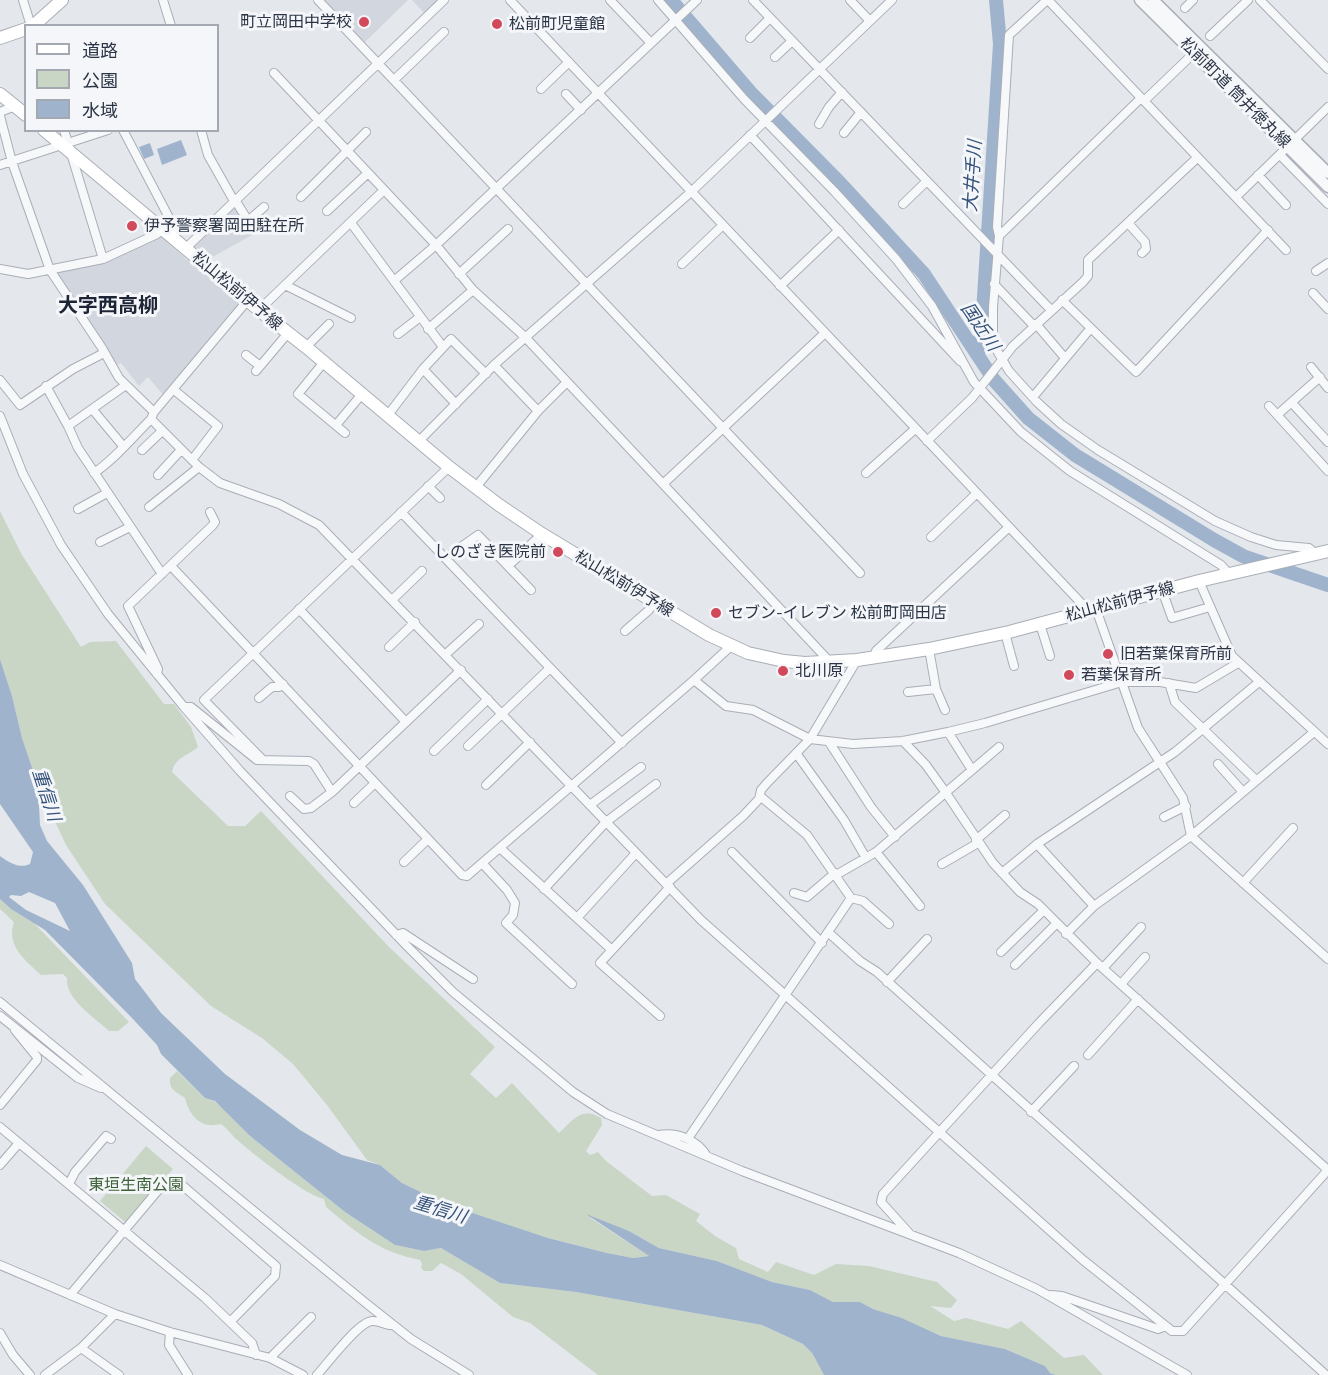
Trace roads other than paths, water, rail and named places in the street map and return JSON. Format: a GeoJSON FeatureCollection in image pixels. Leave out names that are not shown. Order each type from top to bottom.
{"type":"FeatureCollection","features":[{"type":"Feature","properties":{"kind":"main road"},"geometry":{"type":"LineString","coordinates":[[34,24],[62,0]]}},
{"type":"Feature","properties":{"kind":"main road"},"geometry":{"type":"LineString","coordinates":[[0,38],[24,30]]}},
{"type":"Feature","properties":{"kind":"main road"},"geometry":{"type":"LineString","coordinates":[[0,94],[24,113]]}},
{"type":"Feature","properties":{"kind":"main road","name":"松山松前伊予線"},"geometry":{"type":"LineString","coordinates":[[47,132],[247,301],[476,487],[542,534],[654,602],[731,646],[765,658],[805,663],[830,662],[929,649],[1005,633],[1199,581],[1328,551]]}},
{"type":"Feature","properties":{"kind":"street"},"geometry":{"type":"LineString","coordinates":[[23,0],[31,24]]}},
{"type":"Feature","properties":{"kind":"street"},"geometry":{"type":"LineString","coordinates":[[163,0],[170,24]]}},
{"type":"Feature","properties":{"kind":"street"},"geometry":{"type":"LineString","coordinates":[[318,0],[860,573]]}},
{"type":"Feature","properties":{"kind":"street"},"geometry":{"type":"LineString","coordinates":[[186,248],[444,0]]}},
{"type":"Feature","properties":{"kind":"street"},"geometry":{"type":"LineString","coordinates":[[510,0],[1008,528],[1091,611],[1122,682],[1138,728],[1183,798],[1191,836],[1328,959]]}},
{"type":"Feature","properties":{"kind":"street"},"geometry":{"type":"LineString","coordinates":[[610,0],[651,43]]}},
{"type":"Feature","properties":{"kind":"street"},"geometry":{"type":"LineString","coordinates":[[658,0],[915,282],[980,387],[1021,432],[1070,471],[1234,573]]}},
{"type":"Feature","properties":{"kind":"street"},"geometry":{"type":"LineString","coordinates":[[395,280],[497,189],[697,0]]}},
{"type":"Feature","properties":{"kind":"street"},"geometry":{"type":"LineString","coordinates":[[753,0],[1052,310]]}},
{"type":"Feature","properties":{"kind":"street"},"geometry":{"type":"LineString","coordinates":[[850,0],[870,21]]}},
{"type":"Feature","properties":{"kind":"street"},"geometry":{"type":"LineString","coordinates":[[419,441],[494,365],[691,192],[892,0]]}},
{"type":"Feature","properties":{"kind":"street"},"geometry":{"type":"LineString","coordinates":[[1286,250],[1048,0],[1009,35],[997,227],[999,236],[994,284],[993,336],[1000,361],[1061,424],[1098,450],[1215,521],[1276,545],[1309,548],[1310,554]]}},
{"type":"Feature","properties":{"kind":"street","name":"松前町道 筒井徳丸線"},"geometry":{"type":"LineString","coordinates":[[1140,0],[1198,49]]}},
{"type":"Feature","properties":{"kind":"street","name":"松前町道 筒井徳丸線"},"geometry":{"type":"LineString","coordinates":[[1153,0],[1292,144],[1328,187]]}},
{"type":"Feature","properties":{"kind":"street"},"geometry":{"type":"LineString","coordinates":[[1185,8],[1193,0]]}},
{"type":"Feature","properties":{"kind":"street"},"geometry":{"type":"LineString","coordinates":[[1210,36],[1248,0]]}},
{"type":"Feature","properties":{"kind":"street"},"geometry":{"type":"LineString","coordinates":[[1260,0],[1328,69]]}},
{"type":"Feature","properties":{"kind":"street"},"geometry":{"type":"LineString","coordinates":[[750,38],[770,18]]}},
{"type":"Feature","properties":{"kind":"street"},"geometry":{"type":"LineString","coordinates":[[394,80],[444,32]]}},
{"type":"Feature","properties":{"kind":"street"},"geometry":{"type":"LineString","coordinates":[[775,57],[792,41]]}},
{"type":"Feature","properties":{"kind":"street"},"geometry":{"type":"LineString","coordinates":[[999,236],[1198,49]]}},
{"type":"Feature","properties":{"kind":"street"},"geometry":{"type":"LineString","coordinates":[[541,89],[569,62]]}},
{"type":"Feature","properties":{"kind":"street"},"geometry":{"type":"LineString","coordinates":[[274,74],[436,245],[473,290],[525,337],[830,662]]}},
{"type":"Feature","properties":{"kind":"street"},"geometry":{"type":"LineString","coordinates":[[819,124],[829,107],[842,92]]}},
{"type":"Feature","properties":{"kind":"street"},"geometry":{"type":"LineString","coordinates":[[566,94],[581,110]]}},
{"type":"Feature","properties":{"kind":"street"},"geometry":{"type":"LineString","coordinates":[[15,106],[0,114],[12,162],[50,270],[118,378],[153,415],[162,431],[196,464],[220,483],[279,504],[320,525],[701,920],[1083,1260],[1172,1331],[1183,1331],[1328,1170],[1066,934],[1044,910],[1020,892],[977,842],[926,765],[903,741]]}},
{"type":"Feature","properties":{"kind":"street"},"geometry":{"type":"LineString","coordinates":[[1236,197],[1328,107]]}},
{"type":"Feature","properties":{"kind":"street"},"geometry":{"type":"LineString","coordinates":[[844,133],[861,112]]}},
{"type":"Feature","properties":{"kind":"street"},"geometry":{"type":"LineString","coordinates":[[64,132],[67,147],[103,259]]}},
{"type":"Feature","properties":{"kind":"street"},"geometry":{"type":"LineString","coordinates":[[0,165],[67,147],[103,132]]}},
{"type":"Feature","properties":{"kind":"street"},"geometry":{"type":"LineString","coordinates":[[124,132],[175,229],[174,239]]}},
{"type":"Feature","properties":{"kind":"street"},"geometry":{"type":"LineString","coordinates":[[202,132],[208,155],[250,224],[264,207]]}},
{"type":"Feature","properties":{"kind":"street"},"geometry":{"type":"LineString","coordinates":[[301,197],[366,132]]}},
{"type":"Feature","properties":{"kind":"street"},"geometry":{"type":"LineString","coordinates":[[750,135],[967,367]]}},
{"type":"Feature","properties":{"kind":"street","name":"松前町道 筒井徳丸線"},"geometry":{"type":"LineString","coordinates":[[1292,144],[1328,173]]}},
{"type":"Feature","properties":{"kind":"street"},"geometry":{"type":"LineString","coordinates":[[1280,155],[1328,204]]}},
{"type":"Feature","properties":{"kind":"street"},"geometry":{"type":"LineString","coordinates":[[927,441],[980,387],[1013,346],[1088,276],[1088,260],[1197,158]]}},
{"type":"Feature","properties":{"kind":"street"},"geometry":{"type":"LineString","coordinates":[[327,211],[368,173]]}},
{"type":"Feature","properties":{"kind":"street"},"geometry":{"type":"LineString","coordinates":[[1258,175],[1286,205]]}},
{"type":"Feature","properties":{"kind":"street"},"geometry":{"type":"LineString","coordinates":[[903,204],[927,181]]}},
{"type":"Feature","properties":{"kind":"street"},"geometry":{"type":"LineString","coordinates":[[259,310],[384,190]]}},
{"type":"Feature","properties":{"kind":"street"},"geometry":{"type":"LineString","coordinates":[[351,223],[443,347]]}},
{"type":"Feature","properties":{"kind":"street"},"geometry":{"type":"LineString","coordinates":[[1128,223],[1145,242],[1146,249],[1142,254]]}},
{"type":"Feature","properties":{"kind":"street"},"geometry":{"type":"LineString","coordinates":[[682,264],[723,225]]}},
{"type":"Feature","properties":{"kind":"street"},"geometry":{"type":"LineString","coordinates":[[0,261],[5,269],[28,274],[50,270],[103,259],[163,229]]}},
{"type":"Feature","properties":{"kind":"street"},"geometry":{"type":"LineString","coordinates":[[459,274],[508,229]]}},
{"type":"Feature","properties":{"kind":"street"},"geometry":{"type":"LineString","coordinates":[[780,286],[839,230]]}},
{"type":"Feature","properties":{"kind":"street"},"geometry":{"type":"LineString","coordinates":[[1062,300],[1136,372],[1268,230]]}},
{"type":"Feature","properties":{"kind":"street"},"geometry":{"type":"LineString","coordinates":[[1316,271],[1328,263]]}},
{"type":"Feature","properties":{"kind":"street"},"geometry":{"type":"LineString","coordinates":[[994,284],[1065,358]]}},
{"type":"Feature","properties":{"kind":"street"},"geometry":{"type":"LineString","coordinates":[[285,285],[351,318]]}},
{"type":"Feature","properties":{"kind":"street"},"geometry":{"type":"LineString","coordinates":[[428,329],[473,290]]}},
{"type":"Feature","properties":{"kind":"street"},"geometry":{"type":"LineString","coordinates":[[1313,293],[1328,309]]}},
{"type":"Feature","properties":{"kind":"street"},"geometry":{"type":"LineString","coordinates":[[94,473],[108,464],[153,415],[247,301]]}},
{"type":"Feature","properties":{"kind":"street"},"geometry":{"type":"LineString","coordinates":[[398,334],[420,317]]}},
{"type":"Feature","properties":{"kind":"street"},"geometry":{"type":"LineString","coordinates":[[306,347],[329,324]]}},
{"type":"Feature","properties":{"kind":"street"},"geometry":{"type":"LineString","coordinates":[[1033,397],[1090,329]]}},
{"type":"Feature","properties":{"kind":"street"},"geometry":{"type":"LineString","coordinates":[[246,355],[258,369],[288,333]]}},
{"type":"Feature","properties":{"kind":"street"},"geometry":{"type":"LineString","coordinates":[[663,484],[825,333]]}},
{"type":"Feature","properties":{"kind":"street"},"geometry":{"type":"LineString","coordinates":[[388,415],[423,369],[452,339],[486,374]]}},
{"type":"Feature","properties":{"kind":"street"},"geometry":{"type":"LineString","coordinates":[[0,380],[20,405],[74,369],[104,353]]}},
{"type":"Feature","properties":{"kind":"street"},"geometry":{"type":"LineString","coordinates":[[324,362],[298,394],[345,433]]}},
{"type":"Feature","properties":{"kind":"street"},"geometry":{"type":"LineString","coordinates":[[494,365],[538,411]]}},
{"type":"Feature","properties":{"kind":"street"},"geometry":{"type":"LineString","coordinates":[[1311,367],[1328,388]]}},
{"type":"Feature","properties":{"kind":"street"},"geometry":{"type":"LineString","coordinates":[[423,369],[456,404]]}},
{"type":"Feature","properties":{"kind":"street"},"geometry":{"type":"LineString","coordinates":[[1277,415],[1320,377]]}},
{"type":"Feature","properties":{"kind":"street"},"geometry":{"type":"LineString","coordinates":[[476,487],[538,411],[567,382]]}},
{"type":"Feature","properties":{"kind":"street"},"geometry":{"type":"LineString","coordinates":[[68,426],[126,386]]}},
{"type":"Feature","properties":{"kind":"street"},"geometry":{"type":"LineString","coordinates":[[46,387],[78,448],[162,574]]}},
{"type":"Feature","properties":{"kind":"street"},"geometry":{"type":"LineString","coordinates":[[149,507],[196,464],[218,426],[174,390]]}},
{"type":"Feature","properties":{"kind":"street"},"geometry":{"type":"LineString","coordinates":[[336,425],[362,394]]}},
{"type":"Feature","properties":{"kind":"street"},"geometry":{"type":"LineString","coordinates":[[1292,402],[1328,442]]}},
{"type":"Feature","properties":{"kind":"street"},"geometry":{"type":"LineString","coordinates":[[1269,406],[1328,471]]}},
{"type":"Feature","properties":{"kind":"street"},"geometry":{"type":"LineString","coordinates":[[93,410],[123,446]]}},
{"type":"Feature","properties":{"kind":"street"},"geometry":{"type":"LineString","coordinates":[[0,416],[23,474],[61,545],[108,614],[184,707],[240,771],[453,992],[573,1092],[607,1114],[656,1135],[959,1253],[1048,1295],[1187,1375]]}},
{"type":"Feature","properties":{"kind":"street"},"geometry":{"type":"LineString","coordinates":[[866,473],[915,429]]}},
{"type":"Feature","properties":{"kind":"street"},"geometry":{"type":"LineString","coordinates":[[142,450],[162,431]]}},
{"type":"Feature","properties":{"kind":"street"},"geometry":{"type":"LineString","coordinates":[[158,475],[181,450]]}},
{"type":"Feature","properties":{"kind":"street"},"geometry":{"type":"LineString","coordinates":[[262,759],[204,700],[449,466]]}},
{"type":"Feature","properties":{"kind":"street"},"geometry":{"type":"LineString","coordinates":[[428,486],[440,498]]}},
{"type":"Feature","properties":{"kind":"street"},"geometry":{"type":"LineString","coordinates":[[78,509],[107,493]]}},
{"type":"Feature","properties":{"kind":"street"},"geometry":{"type":"LineString","coordinates":[[931,537],[976,494]]}},
{"type":"Feature","properties":{"kind":"street"},"geometry":{"type":"LineString","coordinates":[[157,675],[158,669],[128,606],[212,526],[215,522],[210,512]]}},
{"type":"Feature","properties":{"kind":"street"},"geometry":{"type":"LineString","coordinates":[[401,512],[622,743]]}},
{"type":"Feature","properties":{"kind":"street"},"geometry":{"type":"LineString","coordinates":[[100,542],[130,527]]}},
{"type":"Feature","properties":{"kind":"street"},"geometry":{"type":"LineString","coordinates":[[874,657],[876,651],[1008,528]]}},
{"type":"Feature","properties":{"kind":"street"},"geometry":{"type":"LineString","coordinates":[[508,566],[542,534]]}},
{"type":"Feature","properties":{"kind":"street"},"geometry":{"type":"LineString","coordinates":[[444,558],[478,535],[531,590]]}},
{"type":"Feature","properties":{"kind":"street"},"geometry":{"type":"LineString","coordinates":[[171,566],[462,875],[467,876],[731,646]]}},
{"type":"Feature","properties":{"kind":"street"},"geometry":{"type":"LineString","coordinates":[[393,599],[422,571]]}},
{"type":"Feature","properties":{"kind":"street"},"geometry":{"type":"LineString","coordinates":[[1199,581],[1226,645],[1238,663],[1328,744]]}},
{"type":"Feature","properties":{"kind":"street"},"geometry":{"type":"LineString","coordinates":[[1162,591],[1172,618],[1210,606]]}},
{"type":"Feature","properties":{"kind":"street"},"geometry":{"type":"LineString","coordinates":[[625,631],[649,610],[654,602]]}},
{"type":"Feature","properties":{"kind":"street"},"geometry":{"type":"LineString","coordinates":[[299,609],[406,722]]}},
{"type":"Feature","properties":{"kind":"street"},"geometry":{"type":"LineString","coordinates":[[389,647],[415,622]]}},
{"type":"Feature","properties":{"kind":"street"},"geometry":{"type":"LineString","coordinates":[[446,654],[479,624]]}},
{"type":"Feature","properties":{"kind":"street"},"geometry":{"type":"LineString","coordinates":[[1040,624],[1050,656]]}},
{"type":"Feature","properties":{"kind":"street"},"geometry":{"type":"LineString","coordinates":[[1005,633],[1014,666]]}},
{"type":"Feature","properties":{"kind":"street"},"geometry":{"type":"LineString","coordinates":[[929,649],[936,689],[945,710]]}},
{"type":"Feature","properties":{"kind":"street"},"geometry":{"type":"LineString","coordinates":[[660,1016],[600,963],[668,885],[759,799],[761,790],[810,739],[857,660]]}},
{"type":"Feature","properties":{"kind":"street"},"geometry":{"type":"LineString","coordinates":[[694,680],[721,704],[753,710],[810,739],[853,744],[903,741],[948,732],[1122,682],[1169,683],[1196,688],[1238,663]]}},
{"type":"Feature","properties":{"kind":"street"},"geometry":{"type":"LineString","coordinates":[[468,746],[550,668]]}},
{"type":"Feature","properties":{"kind":"street"},"geometry":{"type":"LineString","coordinates":[[290,796],[308,810],[332,792],[460,670]]}},
{"type":"Feature","properties":{"kind":"street"},"geometry":{"type":"LineString","coordinates":[[1002,873],[1037,844],[1160,763],[1259,682]]}},
{"type":"Feature","properties":{"kind":"street"},"geometry":{"type":"LineString","coordinates":[[1169,683],[1175,702],[1256,780]]}},
{"type":"Feature","properties":{"kind":"street"},"geometry":{"type":"LineString","coordinates":[[259,698],[272,687],[279,687],[283,684]]}},
{"type":"Feature","properties":{"kind":"street"},"geometry":{"type":"LineString","coordinates":[[908,692],[936,689]]}},
{"type":"Feature","properties":{"kind":"street"},"geometry":{"type":"LineString","coordinates":[[434,751],[488,699]]}},
{"type":"Feature","properties":{"kind":"street"},"geometry":{"type":"LineString","coordinates":[[184,707],[191,707],[257,760],[309,761],[332,792]]}},
{"type":"Feature","properties":{"kind":"street"},"geometry":{"type":"LineString","coordinates":[[948,732],[972,770]]}},
{"type":"Feature","properties":{"kind":"street"},"geometry":{"type":"LineString","coordinates":[[1066,934],[1094,906],[1191,836],[1314,732]]}},
{"type":"Feature","properties":{"kind":"street"},"geometry":{"type":"LineString","coordinates":[[486,785],[530,742]]}},
{"type":"Feature","properties":{"kind":"street"},"geometry":{"type":"LineString","coordinates":[[829,742],[871,807],[895,837]]}},
{"type":"Feature","properties":{"kind":"street"},"geometry":{"type":"LineString","coordinates":[[794,893],[807,897],[835,874],[876,852],[999,747]]}},
{"type":"Feature","properties":{"kind":"street"},"geometry":{"type":"LineString","coordinates":[[796,753],[844,820],[866,858]]}},
{"type":"Feature","properties":{"kind":"street"},"geometry":{"type":"LineString","coordinates":[[1218,764],[1243,792]]}},
{"type":"Feature","properties":{"kind":"street"},"geometry":{"type":"LineString","coordinates":[[590,805],[641,767]]}},
{"type":"Feature","properties":{"kind":"street"},"geometry":{"type":"LineString","coordinates":[[354,803],[375,783]]}},
{"type":"Feature","properties":{"kind":"street"},"geometry":{"type":"LineString","coordinates":[[544,889],[606,822],[656,784]]}},
{"type":"Feature","properties":{"kind":"street"},"geometry":{"type":"LineString","coordinates":[[760,796],[807,835],[851,898],[863,901],[889,924]]}},
{"type":"Feature","properties":{"kind":"street"},"geometry":{"type":"LineString","coordinates":[[1164,817],[1186,807]]}},
{"type":"Feature","properties":{"kind":"street"},"geometry":{"type":"LineString","coordinates":[[942,864],[977,842],[1005,815]]}},
{"type":"Feature","properties":{"kind":"street"},"geometry":{"type":"LineString","coordinates":[[1243,883],[1293,828]]}},
{"type":"Feature","properties":{"kind":"street"},"geometry":{"type":"LineString","coordinates":[[404,862],[428,839]]}},
{"type":"Feature","properties":{"kind":"street"},"geometry":{"type":"LineString","coordinates":[[1037,844],[1094,906]]}},
{"type":"Feature","properties":{"kind":"street"},"geometry":{"type":"LineString","coordinates":[[500,848],[612,950]]}},
{"type":"Feature","properties":{"kind":"street"},"geometry":{"type":"LineString","coordinates":[[732,852],[822,943]]}},
{"type":"Feature","properties":{"kind":"street"},"geometry":{"type":"LineString","coordinates":[[876,852],[920,906]]}},
{"type":"Feature","properties":{"kind":"street"},"geometry":{"type":"LineString","coordinates":[[577,918],[636,853]]}},
{"type":"Feature","properties":{"kind":"street"},"geometry":{"type":"LineString","coordinates":[[482,863],[513,896],[515,908],[506,923],[572,984]]}},
{"type":"Feature","properties":{"kind":"street"},"geometry":{"type":"LineString","coordinates":[[688,1137],[786,997],[851,898]]}},
{"type":"Feature","properties":{"kind":"street"},"geometry":{"type":"LineString","coordinates":[[1001,952],[1044,910]]}},
{"type":"Feature","properties":{"kind":"street"},"geometry":{"type":"LineString","coordinates":[[1015,965],[1056,924]]}},
{"type":"Feature","properties":{"kind":"street"},"geometry":{"type":"LineString","coordinates":[[909,1234],[909,1230],[881,1203],[884,1193],[991,1075],[1141,927]]}},
{"type":"Feature","properties":{"kind":"street"},"geometry":{"type":"LineString","coordinates":[[396,935],[403,933],[474,979]]}},
{"type":"Feature","properties":{"kind":"street"},"geometry":{"type":"LineString","coordinates":[[829,933],[887,982],[1326,1375]]}},
{"type":"Feature","properties":{"kind":"street"},"geometry":{"type":"LineString","coordinates":[[887,982],[927,939]]}},
{"type":"Feature","properties":{"kind":"street"},"geometry":{"type":"LineString","coordinates":[[1121,984],[1145,957]]}},
{"type":"Feature","properties":{"kind":"street"},"geometry":{"type":"LineString","coordinates":[[1088,1055],[1138,999]]}},
{"type":"Feature","properties":{"kind":"street"},"geometry":{"type":"LineString","coordinates":[[0,1004],[37,1060],[0,1105]]}},
{"type":"Feature","properties":{"kind":"street"},"geometry":{"type":"LineString","coordinates":[[0,1004],[394,1326],[469,1375]]}},
{"type":"Feature","properties":{"kind":"street"},"geometry":{"type":"LineString","coordinates":[[0,1016],[78,1078],[104,1088]]}},
{"type":"Feature","properties":{"kind":"street"},"geometry":{"type":"LineString","coordinates":[[1031,1112],[1074,1066]]}},
{"type":"Feature","properties":{"kind":"street"},"geometry":{"type":"LineString","coordinates":[[0,1127],[205,1298],[252,1343],[256,1355]]}},
{"type":"Feature","properties":{"kind":"street"},"geometry":{"type":"LineString","coordinates":[[656,1135],[688,1137],[703,1149],[707,1156]]}},
{"type":"Feature","properties":{"kind":"street"},"geometry":{"type":"LineString","coordinates":[[69,1184],[75,1172],[106,1136],[111,1139]]}},
{"type":"Feature","properties":{"kind":"street"},"geometry":{"type":"LineString","coordinates":[[0,1165],[19,1143]]}},
{"type":"Feature","properties":{"kind":"street"},"geometry":{"type":"LineString","coordinates":[[70,1295],[165,1182],[175,1179],[274,1263],[277,1269],[275,1275],[230,1322]]}},
{"type":"Feature","properties":{"kind":"street"},"geometry":{"type":"LineString","coordinates":[[0,1265],[115,1314],[170,1332],[270,1359],[288,1372],[303,1375]]}},
{"type":"Feature","properties":{"kind":"street"},"geometry":{"type":"LineString","coordinates":[[1048,1295],[1062,1296],[1158,1329],[1166,1326]]}},
{"type":"Feature","properties":{"kind":"street"},"geometry":{"type":"LineString","coordinates":[[45,1375],[81,1348],[115,1314]]}},
{"type":"Feature","properties":{"kind":"street"},"geometry":{"type":"LineString","coordinates":[[270,1359],[311,1317]]}},
{"type":"Feature","properties":{"kind":"street"},"geometry":{"type":"LineString","coordinates":[[317,1375],[357,1330],[367,1323],[375,1320],[394,1326]]}},
{"type":"Feature","properties":{"kind":"street"},"geometry":{"type":"LineString","coordinates":[[170,1332],[169,1345],[188,1375]]}},
{"type":"Feature","properties":{"kind":"street"},"geometry":{"type":"LineString","coordinates":[[0,1333],[30,1375]]}},
{"type":"Feature","properties":{"kind":"street"},"geometry":{"type":"LineString","coordinates":[[81,1348],[119,1375]]}},
{"type":"Feature","properties":{"kind":"water"},"geometry":{"type":"Polygon","coordinates":[[[181,140],[187,155],[162,165],[157,149],[181,140]]]}},
{"type":"Feature","properties":{"kind":"water"},"geometry":{"type":"Polygon","coordinates":[[[150,143],[154,155],[144,159],[139,147],[150,143]]]}},
{"type":"Feature","properties":{"kind":"water","name":"重信川"},"geometry":{"type":"Polygon","coordinates":[[[0,659],[38,785],[40,825],[47,841],[83,885],[132,963],[135,979],[161,1013],[225,1074],[300,1130],[342,1155],[380,1165],[402,1183],[448,1205],[548,1238],[633,1258],[649,1256],[586,1214],[629,1231],[659,1248],[717,1261],[772,1282],[810,1290],[833,1302],[860,1302],[941,1336],[1005,1349],[1045,1366],[1050,1373],[1056,1375],[824,1375],[812,1353],[803,1344],[762,1325],[576,1292],[500,1283],[441,1248],[424,1251],[395,1245],[345,1212],[250,1136],[215,1101],[205,1098],[161,1054],[157,1045],[132,1018],[45,930],[11,909],[0,899],[0,856],[22,866],[30,864],[33,852],[0,804],[0,659]],[[29,892],[21,896],[11,895],[9,897],[26,910],[70,931],[55,903],[29,892]]]}},
{"type":"Feature","properties":{"kind":"waterway","name":"国近川"},"geometry":{"type":"LineString","coordinates":[[671,0],[752,94],[840,183],[924,274],[994,380],[1028,418],[1075,455],[1214,540],[1243,556],[1328,585]]}},
{"type":"Feature","properties":{"kind":"waterway","name":"大井手川"},"geometry":{"type":"LineString","coordinates":[[978,354],[982,328],[1000,44],[996,0]]}},
{"type":"Feature","properties":{"kind":"place","name":"町立岡田中学校"},"geometry":{"type":"Point","coordinates":[364,22]}},
{"type":"Feature","properties":{"kind":"place","name":"松前町児童館"},"geometry":{"type":"Point","coordinates":[497,24]}},
{"type":"Feature","properties":{"kind":"place","name":"伊予警察署岡田駐在所"},"geometry":{"type":"Point","coordinates":[132,226]}},
{"type":"Feature","properties":{"kind":"place","name":"しのざき医院前"},"geometry":{"type":"Point","coordinates":[558,552]}},
{"type":"Feature","properties":{"kind":"place","name":"セブン-イレブン 松前町岡田店"},"geometry":{"type":"Point","coordinates":[716,613]}},
{"type":"Feature","properties":{"kind":"place","name":"旧若葉保育所前"},"geometry":{"type":"Point","coordinates":[1108,654]}},
{"type":"Feature","properties":{"kind":"place","name":"北川原"},"geometry":{"type":"Point","coordinates":[783,671]}},
{"type":"Feature","properties":{"kind":"place","name":"若葉保育所"},"geometry":{"type":"Point","coordinates":[1069,675]}},
{"type":"Feature","properties":{"kind":"district","name":"大字西高柳"},"geometry":{"type":"Point","coordinates":[108,306]}},
{"type":"Feature","properties":{"kind":"park label","name":"東垣生南公園"},"geometry":{"type":"Point","coordinates":[136,1185]}}]}
